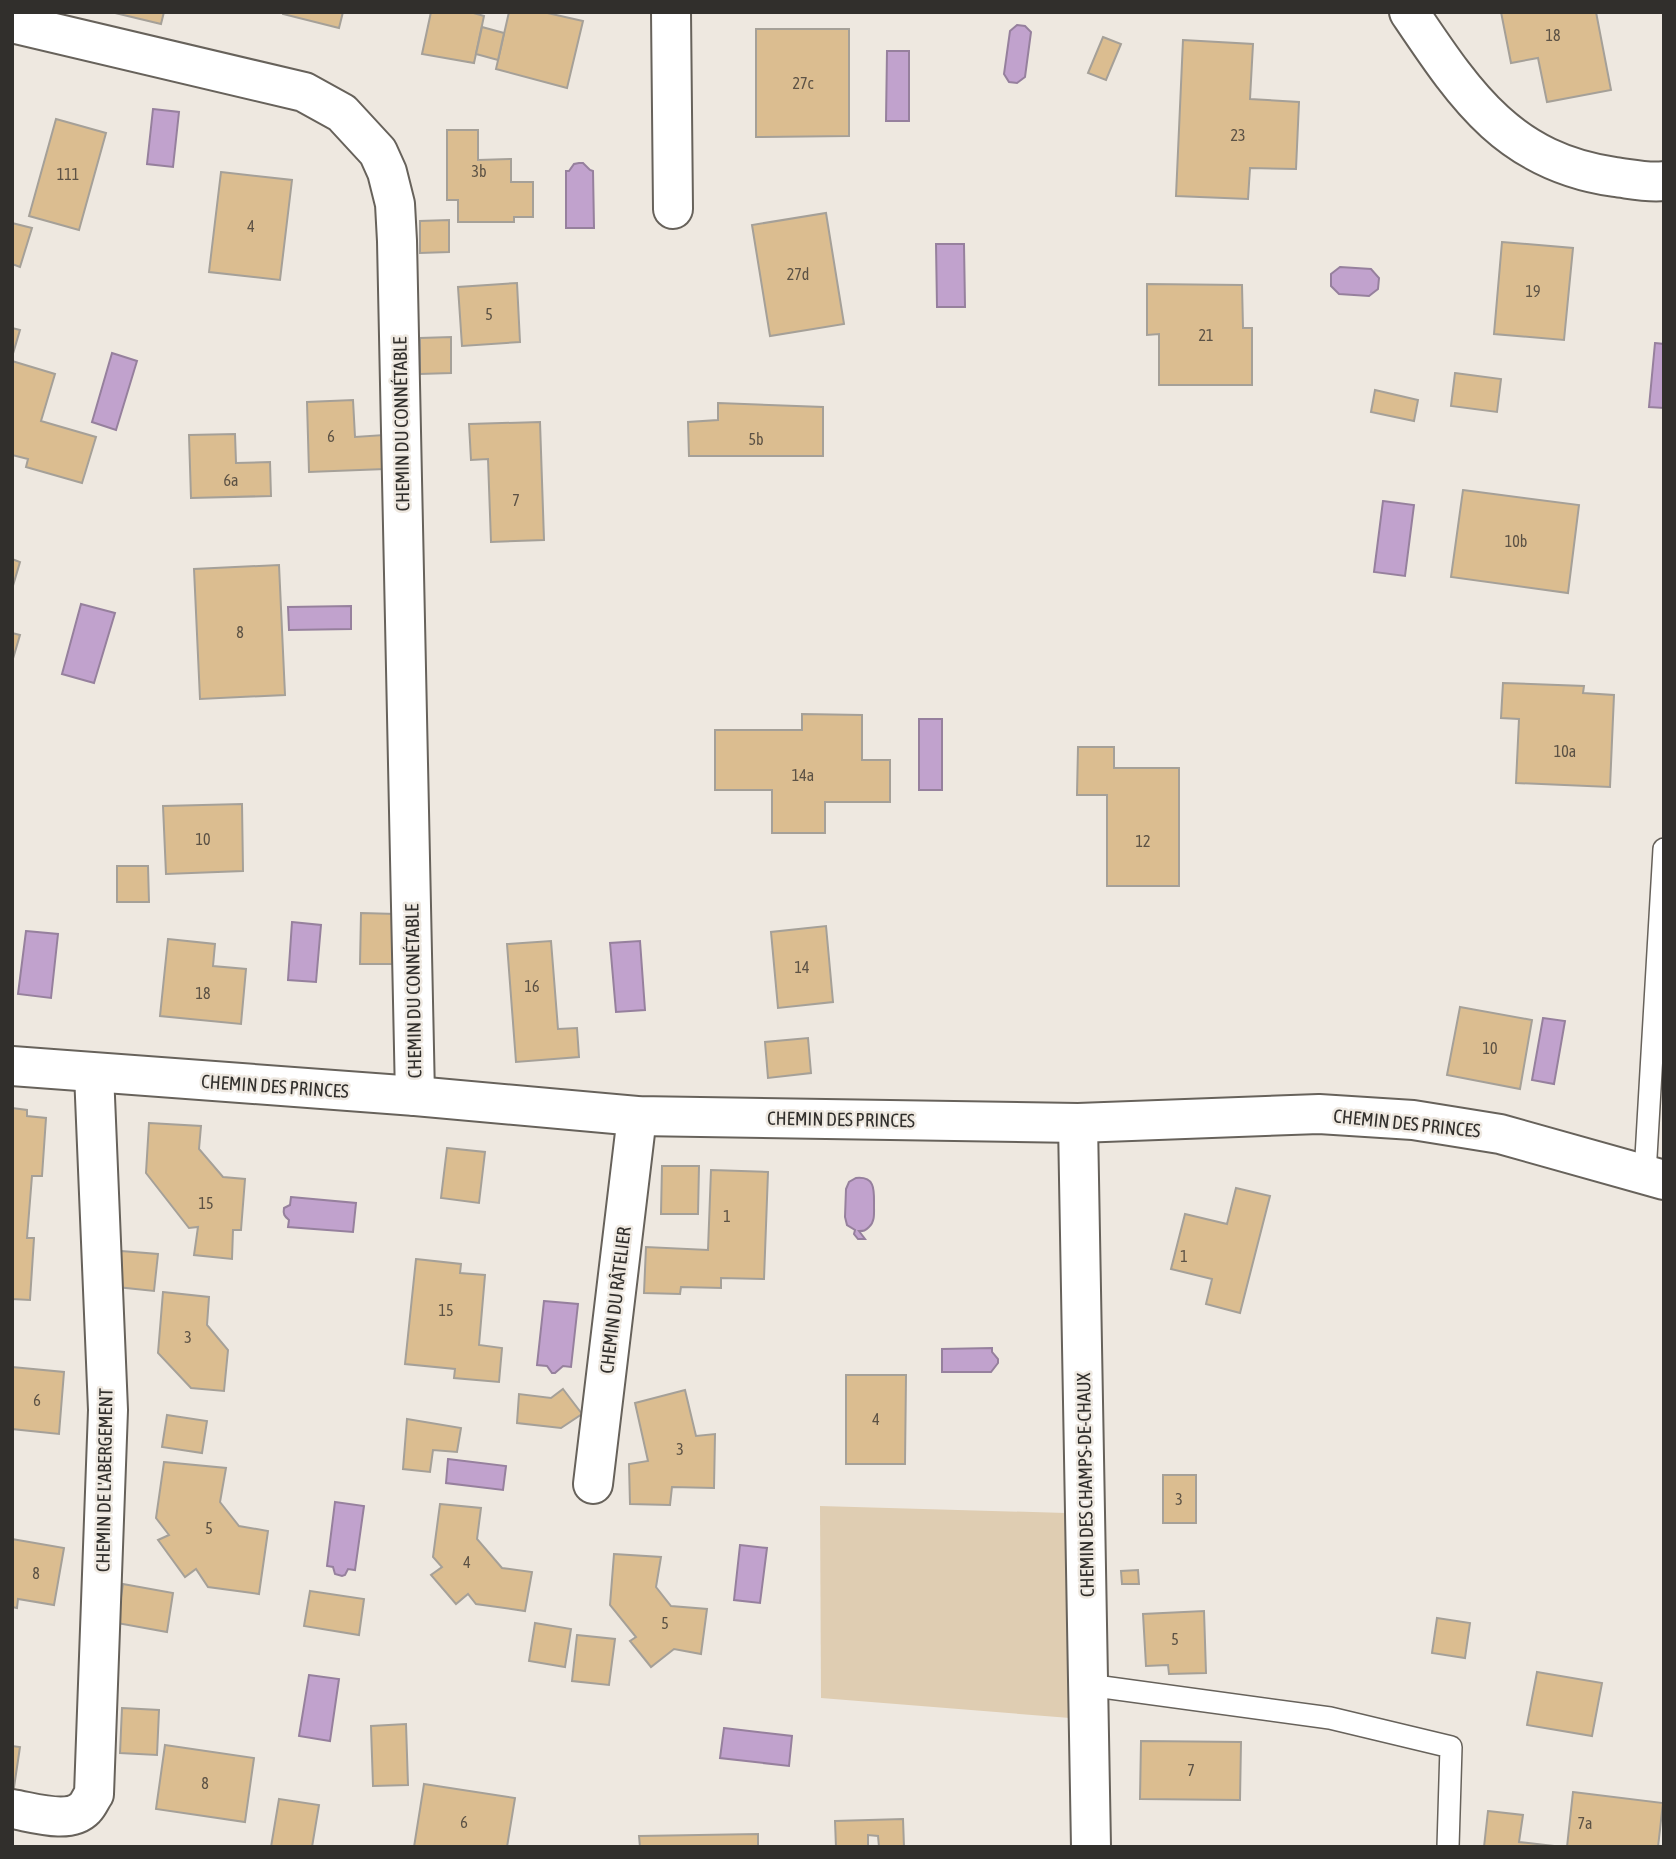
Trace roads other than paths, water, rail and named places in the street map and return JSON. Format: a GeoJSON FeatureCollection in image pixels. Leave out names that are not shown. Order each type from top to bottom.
{"type":"FeatureCollection","features":[{"type":"Feature","properties":{"kind":"street"},"geometry":{"type":"LineString","coordinates":[[671,12],[673,209]]}},
{"type":"Feature","properties":{"kind":"street"},"geometry":{"type":"LineString","coordinates":[[1409,12],[1477,106],[1521,143],[1551,159],[1600,175],[1664,181]]}},
{"type":"Feature","properties":{"kind":"street","name":"CHEMIN DU CONNÉTABLE"},"geometry":{"type":"LineString","coordinates":[[12,23],[304,92],[342,113],[378,152],[387,172],[395,204],[397,241],[415,1096]]}},
{"type":"Feature","properties":{"kind":"street","name":"CHEMIN DES PRINCES"},"geometry":{"type":"LineString","coordinates":[[12,1066],[415,1096],[637,1116],[1078,1123],[1319,1114],[1413,1120],[1500,1134],[1654,1177]]}},
{"type":"Feature","properties":{"kind":"street","name":"CHEMIN DE L'ABERGEMENT"},"geometry":{"type":"LineString","coordinates":[[12,1809],[71,1817],[85,1808],[94,1794],[108,1410],[94,1073]]}},
{"type":"Feature","properties":{"kind":"street","name":"CHEMIN DU RÂTELIER"},"geometry":{"type":"LineString","coordinates":[[593,1484],[637,1116]]}},
{"type":"Feature","properties":{"kind":"street","name":"CHEMIN DES CHAMPS-DE-CHAUX"},"geometry":{"type":"LineString","coordinates":[[1078,1123],[1091,1847]]}},
{"type":"Feature","properties":{"kind":"lane"},"geometry":{"type":"LineString","coordinates":[[1654,1177],[1664,849]]}},
{"type":"Feature","properties":{"kind":"lane"},"geometry":{"type":"LineString","coordinates":[[1088,1685],[1330,1718],[1451,1746],[1448,1847]]}}]}
